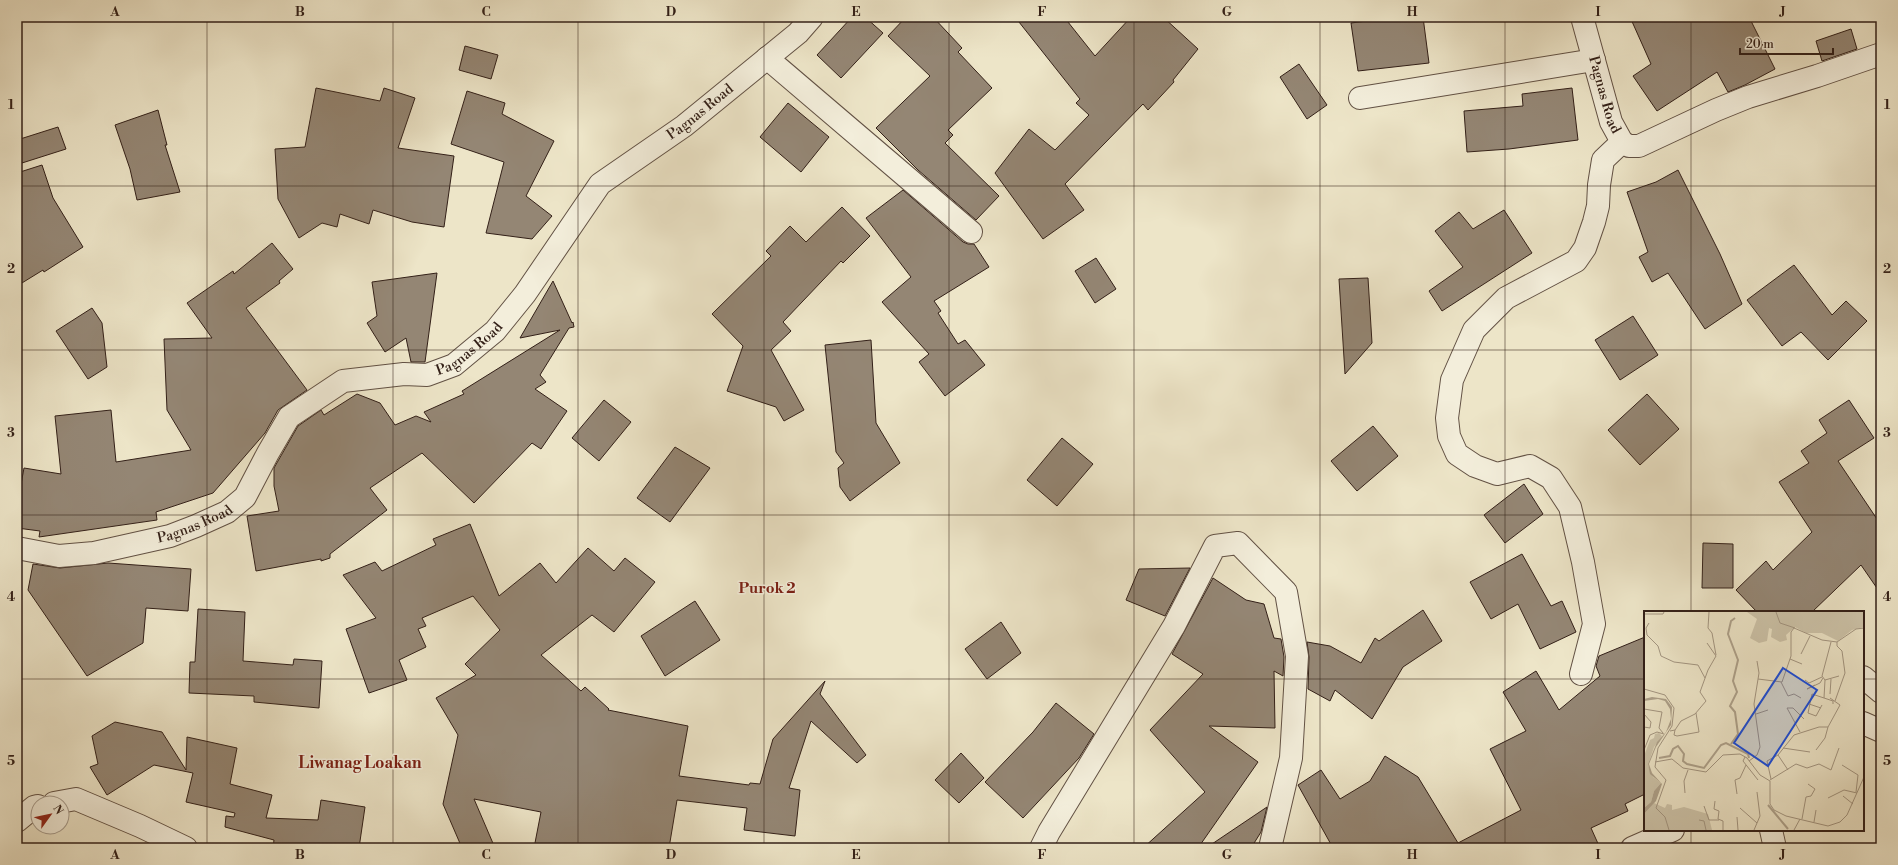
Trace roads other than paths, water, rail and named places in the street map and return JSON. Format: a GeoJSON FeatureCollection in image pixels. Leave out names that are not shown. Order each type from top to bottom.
{"type":"FeatureCollection","features":[{"type":"Feature","properties":{"kind":"street","name":"Pagnas Road"},"geometry":{"type":"LineString","coordinates":[[17,548],[59,556],[94,553],[170,536],[196,526],[226,512],[245,497],[289,417],[343,382],[404,374],[426,375],[454,365],[495,331],[525,294],[600,184],[684,126],[798,33],[812,17]]}},
{"type":"Feature","properties":{"kind":"street","name":"Pagnas Road"},"geometry":{"type":"LineString","coordinates":[[1582,17],[1611,122],[1622,142],[1629,146],[1639,146],[1716,110],[1748,97],[1817,76],[1881,54]]}},
{"type":"Feature","properties":{"kind":"street"},"geometry":{"type":"LineString","coordinates":[[768,58],[971,232]]}},
{"type":"Feature","properties":{"kind":"street"},"geometry":{"type":"LineString","coordinates":[[1360,98],[1594,60]]}},
{"type":"Feature","properties":{"kind":"street"},"geometry":{"type":"LineString","coordinates":[[1581,674],[1594,624],[1584,562],[1570,507],[1551,478],[1530,466],[1497,474],[1475,466],[1457,454],[1449,436],[1447,418],[1452,380],[1474,330],[1506,298],[1576,261],[1585,248],[1598,206],[1599,185],[1603,160],[1622,142]]}},
{"type":"Feature","properties":{"kind":"street"},"geometry":{"type":"LineString","coordinates":[[1041,848],[1049,832],[1174,626],[1215,546],[1238,543],[1286,592],[1297,656],[1291,758],[1270,848]]}},
{"type":"Feature","properties":{"kind":"street"},"geometry":{"type":"LineString","coordinates":[[1864,678],[1881,692]]}},
{"type":"Feature","properties":{"kind":"street"},"geometry":{"type":"LineString","coordinates":[[1864,723],[1881,731]]}},
{"type":"Feature","properties":{"kind":"street"},"geometry":{"type":"LineString","coordinates":[[70,800],[76,799],[140,826],[186,848]]}},
{"type":"Feature","properties":{"kind":"street"},"geometry":{"type":"LineString","coordinates":[[17,821],[30,810]]}},
{"type":"Feature","properties":{"kind":"street"},"geometry":{"type":"LineString","coordinates":[[1632,848],[1670,831]]}},
{"type":"Feature","properties":{"kind":"street"},"geometry":{"type":"LineString","coordinates":[[1771,831],[1775,848]]}},
{"type":"Feature","properties":{"kind":"district","name":"Purok 2"},"geometry":{"type":"Point","coordinates":[767,588]}},
{"type":"Feature","properties":{"kind":"district","name":"Liwanag Loakan"},"geometry":{"type":"Point","coordinates":[360,763]}}]}
